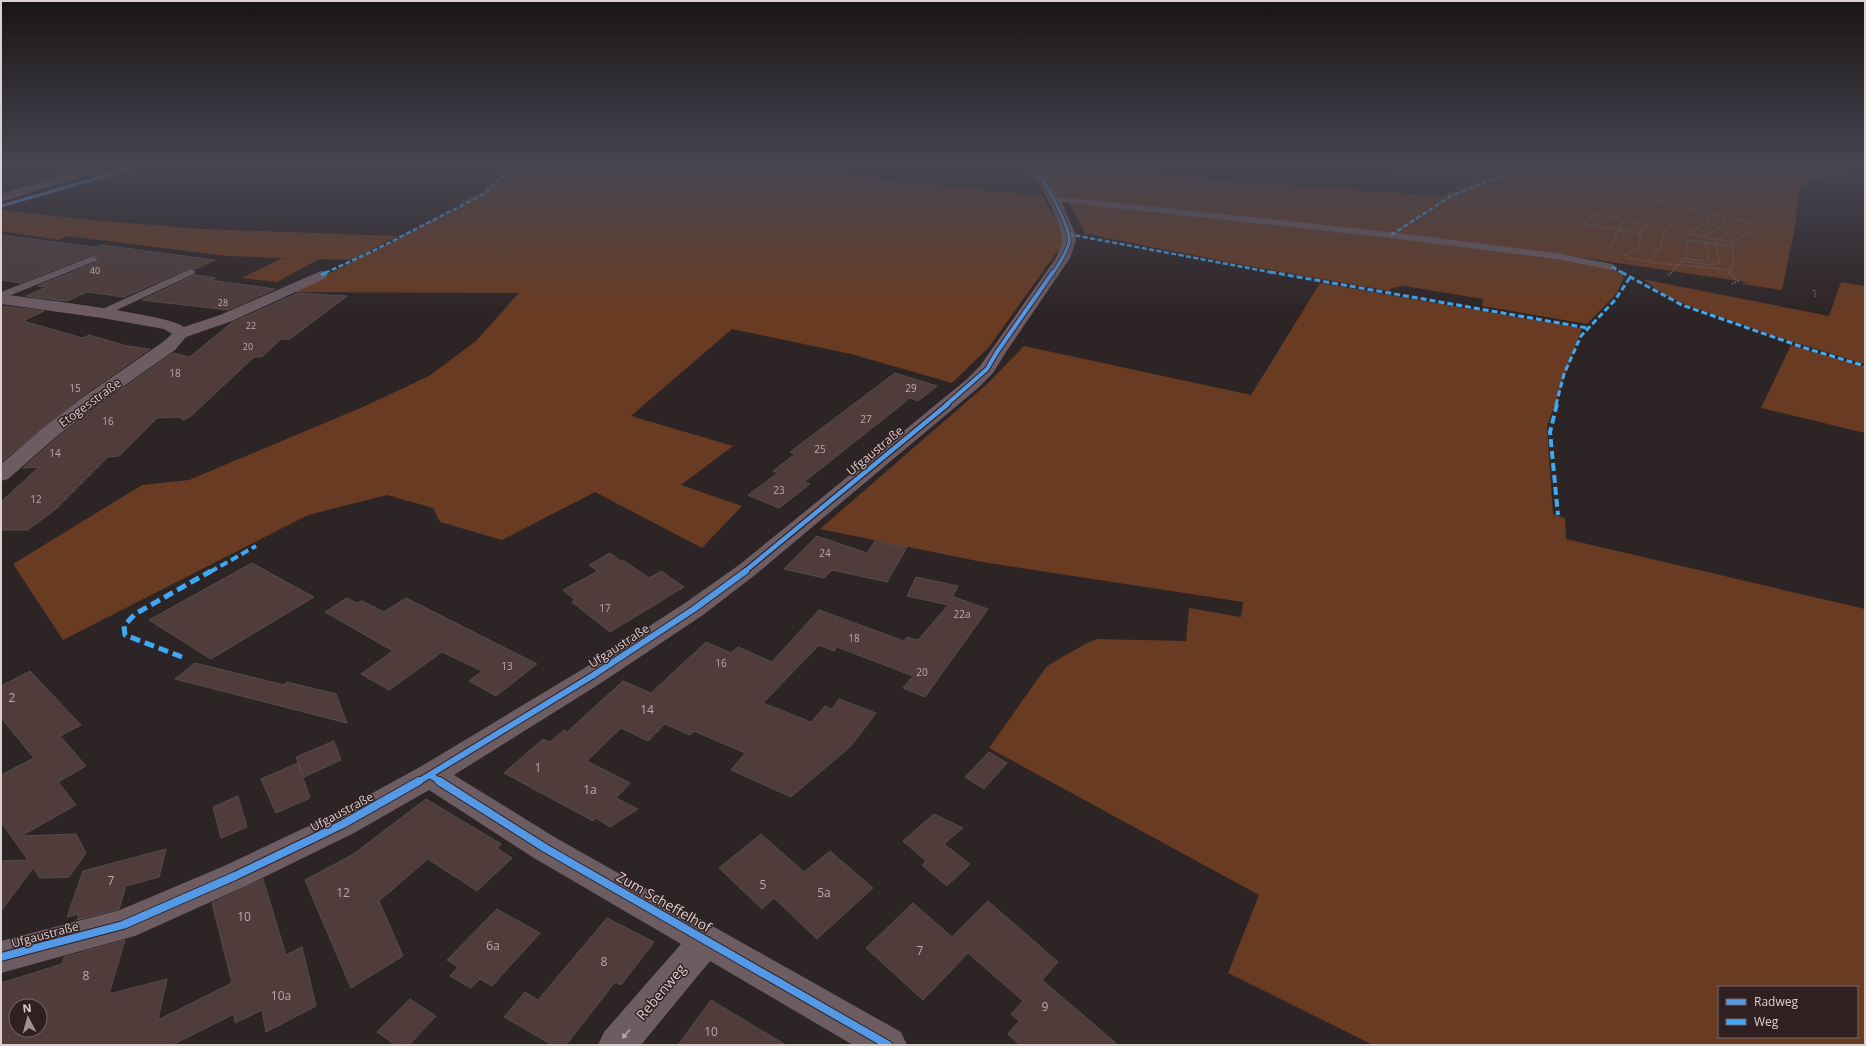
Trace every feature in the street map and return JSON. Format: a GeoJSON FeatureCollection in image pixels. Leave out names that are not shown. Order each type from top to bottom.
{"type":"FeatureCollection","features":[{"type":"Feature","properties":{"kind":"street","name":"Ufgaustraße"},"geometry":{"type":"LineString","coordinates":[[1,957],[123,925],[235,876],[343,824],[430,775],[592,676],[694,609],[747,570],[805,523],[972,384],[987,369],[996,352],[1063,258],[1067,250],[1068,234],[1060,216]]}},
{"type":"Feature","properties":{"kind":"street","name":"Etogesstraße"},"geometry":{"type":"LineString","coordinates":[[1,476],[49,433],[90,401],[170,346],[180,334],[226,318],[321,275]]}},
{"type":"Feature","properties":{"kind":"street"},"geometry":{"type":"LineString","coordinates":[[1,297],[168,325],[177,329],[180,334]]}},
{"type":"Feature","properties":{"kind":"street","name":"Zum Scheffelhof"},"geometry":{"type":"LineString","coordinates":[[430,775],[545,848],[888,1045]]}},
{"type":"Feature","properties":{"kind":"street","name":"Rebenweg"},"geometry":{"type":"LineString","coordinates":[[617,1045],[706,940]]}},
{"type":"Feature","properties":{"kind":"lane"},"geometry":{"type":"LineString","coordinates":[[1211,216],[1600,259],[1612,267]]}},
{"type":"Feature","properties":{"kind":"lane"},"geometry":{"type":"LineString","coordinates":[[1,297],[93,259]]}},
{"type":"Feature","properties":{"kind":"lane"},"geometry":{"type":"LineString","coordinates":[[102,313],[190,272]]}},
{"type":"Feature","properties":{"kind":"path"},"geometry":{"type":"LineString","coordinates":[[1591,216],[1587,219],[1585,224],[1642,234]]}},
{"type":"Feature","properties":{"kind":"path"},"geometry":{"type":"LineString","coordinates":[[1605,216],[1646,225]]}},
{"type":"Feature","properties":{"kind":"path"},"geometry":{"type":"LineString","coordinates":[[1600,259],[1615,244],[1621,224],[1631,216]]}},
{"type":"Feature","properties":{"kind":"path"},"geometry":{"type":"LineString","coordinates":[[1600,259],[1625,255],[1636,251],[1640,245],[1642,230],[1646,225],[1661,216]]}},
{"type":"Feature","properties":{"kind":"path"},"geometry":{"type":"LineString","coordinates":[[1648,262],[1660,254],[1666,229],[1676,223],[1682,216]]}},
{"type":"Feature","properties":{"kind":"path"},"geometry":{"type":"LineString","coordinates":[[1668,275],[1674,271],[1684,258],[1686,240],[1690,233],[1708,222],[1709,216]]}},
{"type":"Feature","properties":{"kind":"path"},"geometry":{"type":"LineString","coordinates":[[1721,216],[1758,225],[1734,243],[1732,247],[1734,260],[1730,270]]}},
{"type":"Feature","properties":{"kind":"path"},"geometry":{"type":"LineString","coordinates":[[1705,237],[1722,225],[1725,221],[1725,217]]}},
{"type":"Feature","properties":{"kind":"path"},"geometry":{"type":"LineString","coordinates":[[1682,261],[1709,265],[1720,263],[1716,245],[1718,240],[1736,228],[1738,220]]}},
{"type":"Feature","properties":{"kind":"path"},"geometry":{"type":"LineString","coordinates":[[1690,233],[1734,243]]}},
{"type":"Feature","properties":{"kind":"path"},"geometry":{"type":"LineString","coordinates":[[1686,240],[1732,247]]}},
{"type":"Feature","properties":{"kind":"path"},"geometry":{"type":"LineString","coordinates":[[1684,258],[1703,261],[1709,259],[1705,243]]}},
{"type":"Feature","properties":{"kind":"path"},"geometry":{"type":"LineString","coordinates":[[1613,256],[1678,266],[1730,270],[1738,281],[1732,284]]}},
{"type":"Feature","properties":{"kind":"path"},"geometry":{"type":"LineString","coordinates":[[1814,290],[1816,295],[1814,298]]}},
{"type":"Feature","properties":{"kind":"shaded area"},"geometry":{"type":"Polygon","coordinates":[[[1,216],[53,216],[202,229],[397,236],[353,260],[319,259],[277,282],[241,278],[283,258],[227,256],[68,236],[59,240],[1,231],[1,216]]]}},
{"type":"Feature","properties":{"kind":"shaded area"},"geometry":{"type":"Polygon","coordinates":[[[443,216],[1054,216],[1062,230],[1062,245],[989,347],[952,383],[851,354],[732,329],[631,416],[733,446],[681,485],[742,506],[702,548],[595,492],[502,540],[440,522],[433,508],[387,495],[308,515],[63,640],[13,564],[142,485],[189,480],[365,406],[429,376],[476,341],[519,293],[293,292],[443,216]]]}},
{"type":"Feature","properties":{"kind":"shaded area"},"geometry":{"type":"Polygon","coordinates":[[[1076,216],[1199,216],[1391,236],[1604,265],[1621,273],[1624,277],[1617,293],[1587,324],[1482,306],[1483,299],[1405,286],[1391,288],[1390,291],[1238,264],[1086,234],[1076,216]]]}},
{"type":"Feature","properties":{"kind":"shaded area"},"geometry":{"type":"Polygon","coordinates":[[[1222,216],[1796,216],[1782,290],[1742,284],[1746,282],[1557,254],[1222,216]]]}},
{"type":"Feature","properties":{"kind":"shaded area"},"geometry":{"type":"Polygon","coordinates":[[[1642,279],[1829,316],[1841,282],[1865,286],[1865,364],[1781,338],[1687,305],[1667,296],[1642,279]]]}},
{"type":"Feature","properties":{"kind":"shaded area"},"geometry":{"type":"Polygon","coordinates":[[[1320,283],[1582,328],[1547,426],[1553,514],[1565,518],[1566,539],[1865,609],[1865,1045],[1373,1045],[1228,973],[1259,895],[989,748],[1047,666],[1085,644],[1097,639],[1186,641],[1189,608],[1241,617],[1243,602],[982,562],[820,529],[987,384],[1024,346],[1251,395],[1320,283]]]}},
{"type":"Feature","properties":{"kind":"shaded area"},"geometry":{"type":"Polygon","coordinates":[[[1791,345],[1865,367],[1865,433],[1761,408],[1791,345]]]}},
{"type":"Feature","properties":{"kind":"building"},"geometry":{"type":"Polygon","coordinates":[[[1,235],[96,247],[101,245],[215,260],[195,269],[189,268],[124,297],[87,292],[67,301],[26,296],[47,287],[38,286],[97,262],[99,258],[92,255],[20,283],[1,280],[1,235]]]}},
{"type":"Feature","properties":{"kind":"building"},"geometry":{"type":"Polygon","coordinates":[[[195,275],[216,278],[210,280],[275,289],[228,310],[142,300],[195,275]]]}},
{"type":"Feature","properties":{"kind":"building"},"geometry":{"type":"Polygon","coordinates":[[[298,293],[347,296],[290,339],[281,339],[262,357],[254,357],[190,417],[183,420],[180,417],[157,418],[119,456],[108,457],[56,509],[28,530],[1,530],[1,502],[39,467],[23,468],[57,438],[98,406],[173,353],[190,357],[231,323],[298,293]]]}},
{"type":"Feature","properties":{"kind":"building"},"geometry":{"type":"Polygon","coordinates":[[[1,306],[44,311],[23,321],[83,338],[89,335],[127,346],[150,349],[82,396],[1,462],[1,306]]]}},
{"type":"Feature","properties":{"kind":"building"},"geometry":{"type":"Polygon","coordinates":[[[895,373],[937,386],[918,401],[910,398],[804,482],[810,484],[779,508],[748,495],[778,473],[773,471],[795,454],[790,452],[895,373]]]}},
{"type":"Feature","properties":{"kind":"building"},"geometry":{"type":"Polygon","coordinates":[[[817,536],[867,553],[875,541],[907,547],[887,582],[832,570],[824,578],[784,569],[817,536]]]}},
{"type":"Feature","properties":{"kind":"building"},"geometry":{"type":"Polygon","coordinates":[[[610,553],[649,578],[661,571],[684,587],[610,632],[572,602],[575,600],[563,590],[598,571],[589,565],[610,553]]]}},
{"type":"Feature","properties":{"kind":"building"},"geometry":{"type":"Polygon","coordinates":[[[252,563],[314,597],[211,659],[149,620],[252,563]]]}},
{"type":"Feature","properties":{"kind":"building"},"geometry":{"type":"Polygon","coordinates":[[[916,577],[958,586],[950,602],[954,597],[988,609],[925,697],[903,688],[913,676],[837,647],[834,651],[819,645],[763,703],[811,722],[825,706],[832,709],[839,699],[876,713],[851,746],[791,797],[731,770],[745,753],[694,731],[690,735],[665,724],[648,741],[621,728],[587,761],[630,783],[616,798],[638,809],[610,827],[596,818],[593,821],[504,773],[543,739],[550,742],[564,730],[567,732],[623,681],[651,693],[706,642],[731,653],[738,647],[772,662],[819,610],[904,641],[907,637],[918,640],[948,605],[907,596],[916,577]]]}},
{"type":"Feature","properties":{"kind":"building"},"geometry":{"type":"Polygon","coordinates":[[[347,598],[357,603],[362,601],[384,612],[406,598],[537,664],[496,696],[469,681],[482,671],[442,652],[389,690],[361,674],[393,651],[325,612],[347,598]]]}},
{"type":"Feature","properties":{"kind":"building"},"geometry":{"type":"Polygon","coordinates":[[[195,663],[284,685],[287,682],[336,694],[347,723],[175,679],[195,663]]]}},
{"type":"Feature","properties":{"kind":"building"},"geometry":{"type":"Polygon","coordinates":[[[30,671],[81,725],[60,736],[86,766],[58,782],[76,805],[21,836],[76,834],[86,853],[69,877],[40,878],[33,868],[1,911],[1,861],[28,860],[1,822],[1,775],[34,758],[1,718],[1,686],[30,671]]]}},
{"type":"Feature","properties":{"kind":"building"},"geometry":{"type":"Polygon","coordinates":[[[334,741],[341,760],[304,777],[296,757],[334,741]]]}},
{"type":"Feature","properties":{"kind":"building"},"geometry":{"type":"Polygon","coordinates":[[[989,752],[1007,763],[984,789],[965,777],[989,752]]]}},
{"type":"Feature","properties":{"kind":"building"},"geometry":{"type":"Polygon","coordinates":[[[298,763],[310,798],[276,813],[261,779],[298,763]]]}},
{"type":"Feature","properties":{"kind":"building"},"geometry":{"type":"Polygon","coordinates":[[[238,796],[247,827],[221,838],[213,807],[238,796]]]}},
{"type":"Feature","properties":{"kind":"building"},"geometry":{"type":"Polygon","coordinates":[[[426,799],[501,844],[497,848],[512,858],[477,891],[428,859],[379,901],[403,956],[351,988],[305,880],[352,855],[426,799]]]}},
{"type":"Feature","properties":{"kind":"building"},"geometry":{"type":"Polygon","coordinates":[[[934,814],[963,828],[944,844],[970,864],[947,886],[922,865],[926,861],[903,841],[934,814]]]}},
{"type":"Feature","properties":{"kind":"building"},"geometry":{"type":"Polygon","coordinates":[[[761,834],[804,872],[830,851],[873,888],[817,939],[774,898],[762,909],[719,868],[761,834]]]}},
{"type":"Feature","properties":{"kind":"building"},"geometry":{"type":"Polygon","coordinates":[[[166,849],[159,877],[126,886],[119,909],[77,920],[79,914],[67,917],[83,871],[166,849]]]}},
{"type":"Feature","properties":{"kind":"building"},"geometry":{"type":"Polygon","coordinates":[[[263,879],[286,955],[302,947],[316,1006],[266,1032],[262,1010],[235,1023],[234,1014],[172,1045],[1,1045],[1,983],[62,964],[64,957],[125,940],[109,994],[167,979],[158,1020],[232,983],[212,903],[263,879]]]}},
{"type":"Feature","properties":{"kind":"building"},"geometry":{"type":"Polygon","coordinates":[[[988,901],[1058,962],[1042,980],[1118,1045],[1020,1045],[1008,1034],[1019,1021],[1011,1014],[1023,1001],[968,953],[923,1000],[866,948],[913,903],[952,937],[988,901]]]}},
{"type":"Feature","properties":{"kind":"building"},"geometry":{"type":"Polygon","coordinates":[[[497,909],[540,933],[492,986],[480,979],[471,988],[450,976],[458,967],[447,960],[497,909]]]}},
{"type":"Feature","properties":{"kind":"building"},"geometry":{"type":"Polygon","coordinates":[[[607,918],[654,942],[621,985],[615,982],[566,1045],[552,1045],[504,1017],[525,992],[538,1000],[607,918]]]}},
{"type":"Feature","properties":{"kind":"building"},"geometry":{"type":"Polygon","coordinates":[[[410,999],[436,1016],[409,1045],[395,1045],[377,1032],[410,999]]]}},
{"type":"Feature","properties":{"kind":"building"},"geometry":{"type":"Polygon","coordinates":[[[711,1000],[744,1020],[786,1045],[678,1045],[711,1000]]]}},
{"type":"Feature","properties":{"kind":"marked path"},"geometry":{"type":"LineString","coordinates":[[321,275],[373,251],[442,216]]}},
{"type":"Feature","properties":{"kind":"marked path"},"geometry":{"type":"LineString","coordinates":[[1391,235],[1421,216]]}},
{"type":"Feature","properties":{"kind":"marked path"},"geometry":{"type":"LineString","coordinates":[[1068,234],[1318,281],[1588,328]]}},
{"type":"Feature","properties":{"kind":"marked path"},"geometry":{"type":"LineString","coordinates":[[1612,267],[1682,305],[1805,348],[1865,366]]}},
{"type":"Feature","properties":{"kind":"marked path"},"geometry":{"type":"LineString","coordinates":[[1558,515],[1550,432],[1564,374],[1581,336],[1615,300],[1631,276]]}},
{"type":"Feature","properties":{"kind":"marked path"},"geometry":{"type":"LineString","coordinates":[[182,657],[125,635],[124,626],[135,614],[256,546]]}},
{"type":"Feature","properties":{"kind":"cycle path"},"geometry":{"type":"LineString","coordinates":[[1,957],[123,925],[235,876],[343,824],[430,775],[592,676],[694,609],[747,570],[805,523],[972,384],[987,369],[997,352],[1063,258],[1069,241],[1068,233],[1062,216]]}},
{"type":"Feature","properties":{"kind":"cycle path"},"geometry":{"type":"LineString","coordinates":[[430,775],[545,848],[888,1045]]}}]}
